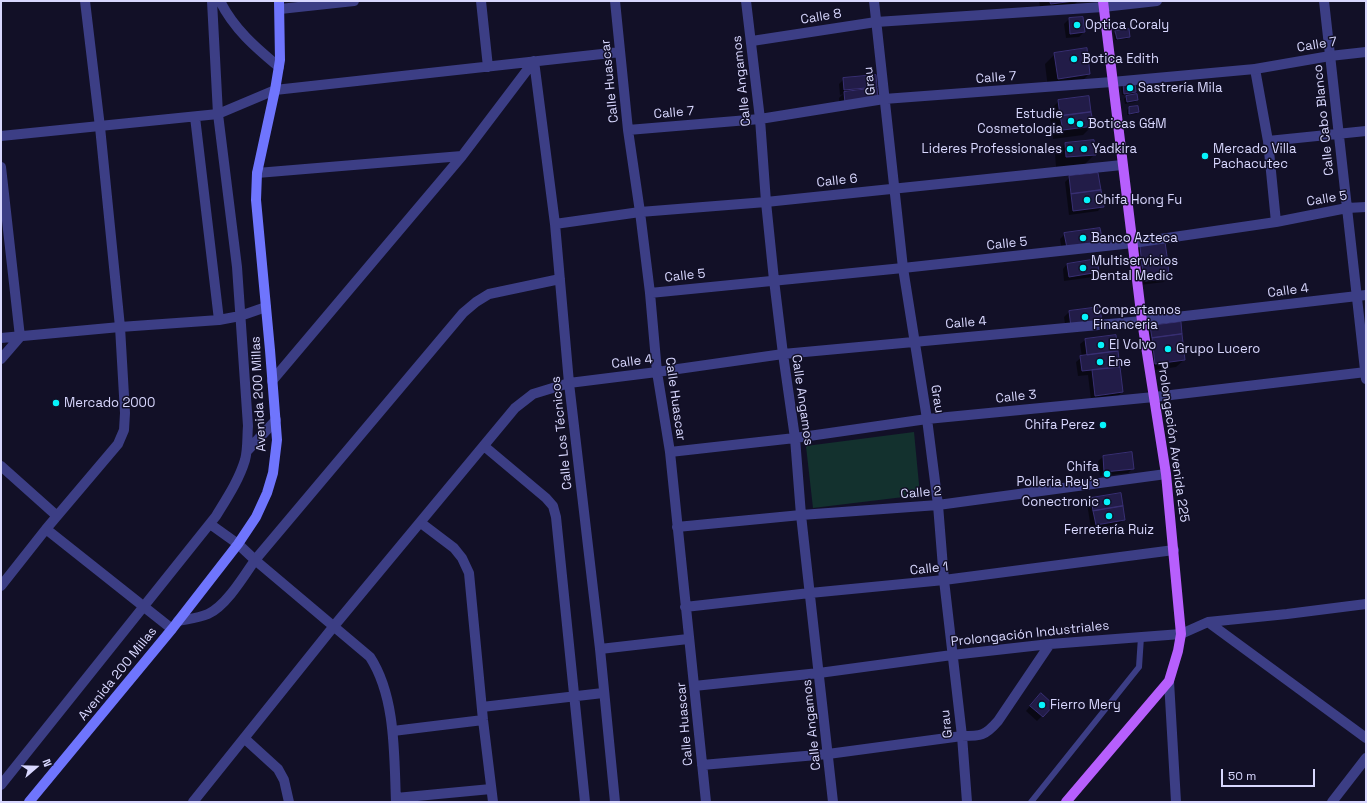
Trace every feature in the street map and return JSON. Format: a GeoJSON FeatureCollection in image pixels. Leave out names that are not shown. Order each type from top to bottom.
{"type":"FeatureCollection","features":[{"type":"Feature","properties":{"kind":"main road","name":"Prolongación Avenida 225"},"geometry":{"type":"LineString","coordinates":[[1066,802],[1169,681],[1178,651],[1181,634],[1166,474],[1142,321],[1103,4]]}},
{"type":"Feature","properties":{"kind":"main road","name":"Avenida 200 Millas"},"geometry":{"type":"LineString","coordinates":[[29,802],[175,625],[238,544],[256,517],[267,493],[276,456],[276,420],[256,200],[257,173],[279,67],[279,5]]}},
{"type":"Feature","properties":{"kind":"street"},"geometry":{"type":"LineString","coordinates":[[1,586],[46,529],[118,444],[124,430],[125,413],[120,327],[100,127],[85,1]]}},
{"type":"Feature","properties":{"kind":"street"},"geometry":{"type":"LineString","coordinates":[[1,785],[216,516],[238,478],[247,451],[248,426],[237,267],[218,114],[212,1]]}},
{"type":"Feature","properties":{"kind":"street"},"geometry":{"type":"LineString","coordinates":[[220,1],[225,12],[247,40],[279,67]]}},
{"type":"Feature","properties":{"kind":"street"},"geometry":{"type":"LineString","coordinates":[[279,5],[354,1]]}},
{"type":"Feature","properties":{"kind":"street"},"geometry":{"type":"LineString","coordinates":[[481,1],[488,67]]}},
{"type":"Feature","properties":{"kind":"street","name":"Calle Huascar"},"geometry":{"type":"LineString","coordinates":[[615,1],[628,130],[650,293],[657,372],[670,452],[688,639],[706,802]]}},
{"type":"Feature","properties":{"kind":"street","name":"Calle Angamos"},"geometry":{"type":"LineString","coordinates":[[746,1],[752,41],[760,120],[774,280],[795,438],[801,515],[833,802]]}},
{"type":"Feature","properties":{"kind":"street","name":"Grau"},"geometry":{"type":"LineString","coordinates":[[874,1],[903,268],[927,419],[938,504],[944,580],[962,736],[967,802]]}},
{"type":"Feature","properties":{"kind":"street","name":"Calle 8"},"geometry":{"type":"LineString","coordinates":[[752,41],[876,22],[1157,1]]}},
{"type":"Feature","properties":{"kind":"street","name":"Calle Cabo Blanco"},"geometry":{"type":"LineString","coordinates":[[1324,1],[1347,208],[1361,295],[1366,374]]}},
{"type":"Feature","properties":{"kind":"street"},"geometry":{"type":"LineString","coordinates":[[1,136],[218,114],[275,90],[620,52]]}},
{"type":"Feature","properties":{"kind":"street","name":"Calle 7"},"geometry":{"type":"LineString","coordinates":[[628,130],[760,120],[884,99],[1112,82],[1255,69],[1330,56],[1366,52]]}},
{"type":"Feature","properties":{"kind":"street"},"geometry":{"type":"LineString","coordinates":[[272,381],[462,156],[534,61]]}},
{"type":"Feature","properties":{"kind":"street","name":"Calle Los Técnicos"},"geometry":{"type":"LineString","coordinates":[[534,61],[555,224],[569,383],[616,802]]}},
{"type":"Feature","properties":{"kind":"street"},"geometry":{"type":"LineString","coordinates":[[1255,69],[1268,141],[1276,222]]}},
{"type":"Feature","properties":{"kind":"street"},"geometry":{"type":"LineString","coordinates":[[195,117],[220,320]]}},
{"type":"Feature","properties":{"kind":"street"},"geometry":{"type":"LineString","coordinates":[[1268,141],[1366,131]]}},
{"type":"Feature","properties":{"kind":"street"},"geometry":{"type":"LineString","coordinates":[[257,173],[462,156]]}},
{"type":"Feature","properties":{"kind":"street","name":"Calle 6"},"geometry":{"type":"LineString","coordinates":[[555,224],[640,212],[766,202],[1122,165]]}},
{"type":"Feature","properties":{"kind":"street"},"geometry":{"type":"LineString","coordinates":[[1,167],[20,337],[1,359]]}},
{"type":"Feature","properties":{"kind":"street","name":"Calle 5"},"geometry":{"type":"LineString","coordinates":[[650,293],[1133,243],[1276,222],[1347,208],[1366,207]]}},
{"type":"Feature","properties":{"kind":"street"},"geometry":{"type":"LineString","coordinates":[[46,529],[144,607],[175,625],[210,613],[218,607],[239,584],[255,560],[463,312],[489,294],[560,279]]}},
{"type":"Feature","properties":{"kind":"street","name":"Calle 4"},"geometry":{"type":"LineString","coordinates":[[193,802],[334,626],[515,408],[533,394],[569,383],[783,354],[1142,321],[1361,295]]}},
{"type":"Feature","properties":{"kind":"street"},"geometry":{"type":"LineString","coordinates":[[1,338],[120,327],[220,320],[240,316],[266,307]]}},
{"type":"Feature","properties":{"kind":"street","name":"Calle 3"},"geometry":{"type":"LineString","coordinates":[[670,452],[795,438],[927,419],[1154,397],[1366,374]]}},
{"type":"Feature","properties":{"kind":"street"},"geometry":{"type":"LineString","coordinates":[[247,451],[276,420]]}},
{"type":"Feature","properties":{"kind":"street"},"geometry":{"type":"LineString","coordinates":[[484,446],[546,498],[553,506],[556,517],[585,802]]}},
{"type":"Feature","properties":{"kind":"street"},"geometry":{"type":"LineString","coordinates":[[1,466],[57,516]]}},
{"type":"Feature","properties":{"kind":"street","name":"Calle 2"},"geometry":{"type":"LineString","coordinates":[[677,527],[938,504],[1166,474]]}},
{"type":"Feature","properties":{"kind":"street"},"geometry":{"type":"LineString","coordinates":[[421,523],[454,548],[462,558],[469,573],[483,720],[493,802]]}},
{"type":"Feature","properties":{"kind":"street"},"geometry":{"type":"LineString","coordinates":[[210,524],[238,544],[370,657],[378,669],[382,680],[394,731],[396,800],[491,789]]}},
{"type":"Feature","properties":{"kind":"street","name":"Calle 1"},"geometry":{"type":"LineString","coordinates":[[685,607],[944,580],[1174,550]]}},
{"type":"Feature","properties":{"kind":"street","name":"Prolongación Industriales"},"geometry":{"type":"LineString","coordinates":[[694,686],[819,673],[952,655],[1050,644],[1181,634],[1208,622],[1366,604]]}},
{"type":"Feature","properties":{"kind":"street"},"geometry":{"type":"LineString","coordinates":[[1208,622],[1366,738]]}},
{"type":"Feature","properties":{"kind":"street"},"geometry":{"type":"LineString","coordinates":[[600,649],[688,639]]}},
{"type":"Feature","properties":{"kind":"street"},"geometry":{"type":"LineString","coordinates":[[702,766],[828,754],[962,736],[976,736],[989,731],[998,721],[1050,644]]}},
{"type":"Feature","properties":{"kind":"street"},"geometry":{"type":"LineString","coordinates":[[1169,681],[1176,802]]}},
{"type":"Feature","properties":{"kind":"street"},"geometry":{"type":"LineString","coordinates":[[482,707],[603,693]]}},
{"type":"Feature","properties":{"kind":"street"},"geometry":{"type":"LineString","coordinates":[[394,731],[483,720]]}},
{"type":"Feature","properties":{"kind":"street"},"geometry":{"type":"LineString","coordinates":[[244,738],[278,769],[284,780],[289,802]]}},
{"type":"Feature","properties":{"kind":"street"},"geometry":{"type":"LineString","coordinates":[[1332,802],[1366,758]]}},
{"type":"Feature","properties":{"kind":"lane"},"geometry":{"type":"LineString","coordinates":[[1031,802],[1139,667],[1141,637]]}},
{"type":"Feature","properties":{"kind":"green space"},"geometry":{"type":"Polygon","coordinates":[[[914,432],[920,495],[813,508],[806,446],[914,432]]]}},
{"type":"Feature","properties":{"kind":"building"},"geometry":{"type":"Polygon","coordinates":[[[1050,1],[1074,1],[1051,4],[1050,1]]]}},
{"type":"Feature","properties":{"kind":"building","name":"Optica Coraly"},"geometry":{"type":"Polygon","coordinates":[[[1083,17],[1085,32],[1070,34],[1069,18],[1083,17]]]}},
{"type":"Feature","properties":{"kind":"building"},"geometry":{"type":"Polygon","coordinates":[[[1129,29],[1130,37],[1117,39],[1115,31],[1129,29]]]}},
{"type":"Feature","properties":{"kind":"building"},"geometry":{"type":"Polygon","coordinates":[[[1087,48],[1090,74],[1058,79],[1054,53],[1087,48]]]}},
{"type":"Feature","properties":{"kind":"building"},"geometry":{"type":"Polygon","coordinates":[[[876,75],[877,87],[844,90],[843,78],[876,75]]]}},
{"type":"Feature","properties":{"kind":"building","name":"Sastrería Mila"},"geometry":{"type":"Polygon","coordinates":[[[1135,83],[1136,92],[1124,94],[1123,84],[1135,83]]]}},
{"type":"Feature","properties":{"kind":"building"},"geometry":{"type":"Polygon","coordinates":[[[877,88],[878,99],[845,103],[844,92],[877,88]]]}},
{"type":"Feature","properties":{"kind":"building"},"geometry":{"type":"Polygon","coordinates":[[[1137,94],[1138,100],[1127,102],[1126,96],[1137,94]]]}},
{"type":"Feature","properties":{"kind":"building"},"geometry":{"type":"Polygon","coordinates":[[[1089,96],[1091,112],[1060,116],[1058,100],[1089,96]]]}},
{"type":"Feature","properties":{"kind":"building"},"geometry":{"type":"Polygon","coordinates":[[[1138,106],[1139,112],[1129,114],[1129,107],[1138,106]]]}},
{"type":"Feature","properties":{"kind":"building"},"geometry":{"type":"Polygon","coordinates":[[[1091,112],[1094,126],[1063,130],[1060,116],[1091,112]]]}},
{"type":"Feature","properties":{"kind":"building"},"geometry":{"type":"Polygon","coordinates":[[[1094,140],[1096,155],[1066,157],[1065,143],[1094,140]]]}},
{"type":"Feature","properties":{"kind":"building"},"geometry":{"type":"Polygon","coordinates":[[[1098,173],[1101,190],[1071,194],[1069,176],[1098,173]]]}},
{"type":"Feature","properties":{"kind":"building","name":"Chifa Hong Fu"},"geometry":{"type":"Polygon","coordinates":[[[1101,190],[1104,207],[1073,211],[1071,194],[1101,190]]]}},
{"type":"Feature","properties":{"kind":"building","name":"Banco Azteca"},"geometry":{"type":"Polygon","coordinates":[[[1100,228],[1103,243],[1067,248],[1064,233],[1100,228]]]}},
{"type":"Feature","properties":{"kind":"building"},"geometry":{"type":"Polygon","coordinates":[[[1165,242],[1168,263],[1142,266],[1140,246],[1165,242]]]}},
{"type":"Feature","properties":{"kind":"building","name":"Multiservicios Dental Medic"},"geometry":{"type":"Polygon","coordinates":[[[1097,259],[1099,272],[1069,277],[1067,264],[1097,259]]]}},
{"type":"Feature","properties":{"kind":"building"},"geometry":{"type":"Polygon","coordinates":[[[1168,263],[1169,278],[1145,281],[1142,266],[1168,263]]]}},
{"type":"Feature","properties":{"kind":"building","name":"Compartamos Financeria"},"geometry":{"type":"Polygon","coordinates":[[[1100,307],[1102,323],[1071,327],[1069,311],[1100,307]]]}},
{"type":"Feature","properties":{"kind":"building"},"geometry":{"type":"Polygon","coordinates":[[[1181,322],[1182,334],[1152,338],[1150,326],[1181,322]]]}},
{"type":"Feature","properties":{"kind":"building","name":"Grupo Lucero"},"geometry":{"type":"Polygon","coordinates":[[[1182,334],[1185,360],[1155,364],[1152,338],[1182,334]]]}},
{"type":"Feature","properties":{"kind":"building","name":"El Volvo"},"geometry":{"type":"Polygon","coordinates":[[[1116,335],[1118,351],[1087,355],[1085,339],[1116,335]]]}},
{"type":"Feature","properties":{"kind":"building","name":"Ene"},"geometry":{"type":"Polygon","coordinates":[[[1118,351],[1120,367],[1082,371],[1080,356],[1118,351]]]}},
{"type":"Feature","properties":{"kind":"building"},"geometry":{"type":"Polygon","coordinates":[[[1120,367],[1123,392],[1095,396],[1092,370],[1120,367]]]}},
{"type":"Feature","properties":{"kind":"building"},"geometry":{"type":"Polygon","coordinates":[[[1132,452],[1134,469],[1104,472],[1103,456],[1132,452]]]}},
{"type":"Feature","properties":{"kind":"building","name":"Conectronic"},"geometry":{"type":"Polygon","coordinates":[[[1121,493],[1123,506],[1093,511],[1091,498],[1121,493]]]}},
{"type":"Feature","properties":{"kind":"building","name":"Ferretería Ruiz"},"geometry":{"type":"Polygon","coordinates":[[[1123,506],[1125,520],[1096,525],[1093,511],[1123,506]]]}},
{"type":"Feature","properties":{"kind":"building","name":"Fierro Mery"},"geometry":{"type":"Polygon","coordinates":[[[1041,693],[1054,705],[1043,717],[1030,706],[1041,693]]]}},
{"type":"Feature","properties":{"kind":"place","name":"Optica Coraly"},"geometry":{"type":"Point","coordinates":[1077,25]}},
{"type":"Feature","properties":{"kind":"place","name":"Botica Edith"},"geometry":{"type":"Point","coordinates":[1074,59]}},
{"type":"Feature","properties":{"kind":"place","name":"Sastrería Mila"},"geometry":{"type":"Point","coordinates":[1130,88]}},
{"type":"Feature","properties":{"kind":"place","name":"Estudie Cosmetologia"},"geometry":{"type":"Point","coordinates":[1071,121]}},
{"type":"Feature","properties":{"kind":"place","name":"Boticas G&M"},"geometry":{"type":"Point","coordinates":[1080,124]}},
{"type":"Feature","properties":{"kind":"place","name":"Lideres Professionales"},"geometry":{"type":"Point","coordinates":[1070,149]}},
{"type":"Feature","properties":{"kind":"place","name":"Yadkira"},"geometry":{"type":"Point","coordinates":[1084,149]}},
{"type":"Feature","properties":{"kind":"place","name":"Mercado Villa Pachacutec"},"geometry":{"type":"Point","coordinates":[1205,156]}},
{"type":"Feature","properties":{"kind":"place","name":"Chifa Hong Fu"},"geometry":{"type":"Point","coordinates":[1087,200]}},
{"type":"Feature","properties":{"kind":"place","name":"Banco Azteca"},"geometry":{"type":"Point","coordinates":[1083,238]}},
{"type":"Feature","properties":{"kind":"place","name":"Multiservicios Dental Medic"},"geometry":{"type":"Point","coordinates":[1083,268]}},
{"type":"Feature","properties":{"kind":"place","name":"Compartamos Financeria"},"geometry":{"type":"Point","coordinates":[1085,317]}},
{"type":"Feature","properties":{"kind":"place","name":"El Volvo"},"geometry":{"type":"Point","coordinates":[1101,345]}},
{"type":"Feature","properties":{"kind":"place","name":"Grupo Lucero"},"geometry":{"type":"Point","coordinates":[1168,349]}},
{"type":"Feature","properties":{"kind":"place","name":"Ene"},"geometry":{"type":"Point","coordinates":[1100,362]}},
{"type":"Feature","properties":{"kind":"place","name":"Mercado 2000"},"geometry":{"type":"Point","coordinates":[56,403]}},
{"type":"Feature","properties":{"kind":"place","name":"Chifa Perez"},"geometry":{"type":"Point","coordinates":[1103,425]}},
{"type":"Feature","properties":{"kind":"place","name":"Chifa Polleria Rey's"},"geometry":{"type":"Point","coordinates":[1107,474]}},
{"type":"Feature","properties":{"kind":"place","name":"Conectronic"},"geometry":{"type":"Point","coordinates":[1107,502]}},
{"type":"Feature","properties":{"kind":"place","name":"Ferretería Ruiz"},"geometry":{"type":"Point","coordinates":[1109,516]}},
{"type":"Feature","properties":{"kind":"place","name":"Fierro Mery"},"geometry":{"type":"Point","coordinates":[1042,705]}}]}
